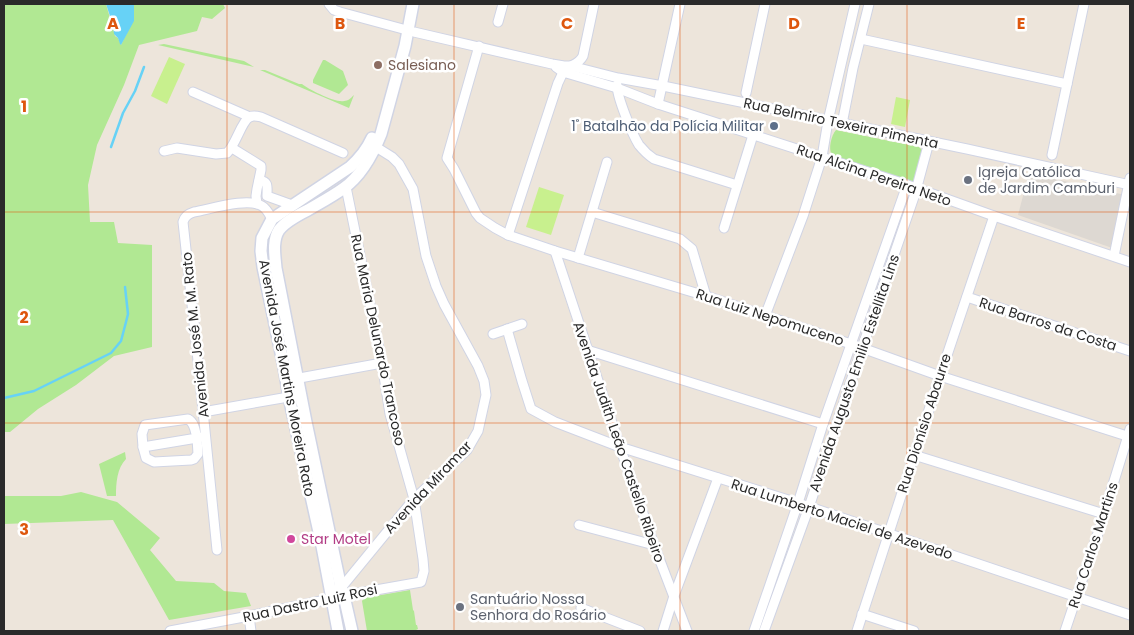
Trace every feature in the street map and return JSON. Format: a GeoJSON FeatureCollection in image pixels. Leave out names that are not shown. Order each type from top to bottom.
{"type":"FeatureCollection","features":[{"type":"Feature","properties":{"kind":"street","name":"Rua Belmiro Texeira Pimenta"},"geometry":{"type":"LineString","coordinates":[[329,4],[334,10],[407,30],[564,66],[567,69],[617,88]]}},
{"type":"Feature","properties":{"kind":"street"},"geometry":{"type":"LineString","coordinates":[[232,148],[260,166],[261,170],[256,196],[257,204],[267,210],[272,218],[350,167],[368,147],[375,129],[407,30],[413,4]]}},
{"type":"Feature","properties":{"kind":"street"},"geometry":{"type":"LineString","coordinates":[[498,22],[503,4]]}},
{"type":"Feature","properties":{"kind":"street"},"geometry":{"type":"LineString","coordinates":[[508,235],[558,83],[567,69],[577,64],[583,56],[594,4]]}},
{"type":"Feature","properties":{"kind":"street"},"geometry":{"type":"LineString","coordinates":[[658,104],[680,4]]}},
{"type":"Feature","properties":{"kind":"street"},"geometry":{"type":"LineString","coordinates":[[746,93],[764,4]]}},
{"type":"Feature","properties":{"kind":"street"},"geometry":{"type":"LineString","coordinates":[[765,316],[803,216],[822,157],[828,121],[855,4]]}},
{"type":"Feature","properties":{"kind":"street"},"geometry":{"type":"LineString","coordinates":[[842,124],[853,68],[869,4]]}},
{"type":"Feature","properties":{"kind":"street"},"geometry":{"type":"LineString","coordinates":[[1052,155],[1084,4]]}},
{"type":"Feature","properties":{"kind":"street","name":"Avenida José Martins Moreira Rato"},"geometry":{"type":"LineString","coordinates":[[352,631],[298,378],[274,252],[279,231],[292,218],[346,187],[365,167],[376,147],[384,123],[407,30]]}},
{"type":"Feature","properties":{"kind":"street"},"geometry":{"type":"LineString","coordinates":[[861,39],[1067,84]]}},
{"type":"Feature","properties":{"kind":"street","name":"Rua Luiz Nepomuceno"},"geometry":{"type":"LineString","coordinates":[[479,46],[447,158],[476,213],[495,228],[508,235],[555,251],[706,296],[940,376],[1130,434]]}},
{"type":"Feature","properties":{"kind":"street","name":"Rua Belmiro Texeira Pimenta"},"geometry":{"type":"LineString","coordinates":[[567,69],[663,86],[1130,183]]}},
{"type":"Feature","properties":{"kind":"street"},"geometry":{"type":"LineString","coordinates":[[618,78],[617,88],[627,119],[638,144],[648,154],[654,158],[737,185]]}},
{"type":"Feature","properties":{"kind":"street","name":"Rua Alcina Pereira Neto"},"geometry":{"type":"LineString","coordinates":[[617,88],[658,104],[928,192],[1130,262]]}},
{"type":"Feature","properties":{"kind":"street"},"geometry":{"type":"LineString","coordinates":[[193,92],[250,116],[261,118],[343,153]]}},
{"type":"Feature","properties":{"kind":"street"},"geometry":{"type":"LineString","coordinates":[[164,151],[177,148],[223,154],[228,152],[250,116]]}},
{"type":"Feature","properties":{"kind":"street"},"geometry":{"type":"LineString","coordinates":[[724,228],[753,134]]}},
{"type":"Feature","properties":{"kind":"street","name":"Avenida Augusto Emilio Estellita Lins"},"geometry":{"type":"LineString","coordinates":[[764,631],[809,507],[917,189],[930,142]]}},
{"type":"Feature","properties":{"kind":"street","name":"Avenida Miramar"},"geometry":{"type":"LineString","coordinates":[[343,592],[414,499],[467,450],[478,431],[486,395],[484,381],[478,366],[436,286],[426,256],[413,189],[400,164],[376,147]]}},
{"type":"Feature","properties":{"kind":"street"},"geometry":{"type":"LineString","coordinates":[[578,258],[607,162]]}},
{"type":"Feature","properties":{"kind":"street"},"geometry":{"type":"LineString","coordinates":[[259,181],[263,180],[266,182],[267,196],[292,206]]}},
{"type":"Feature","properties":{"kind":"street"},"geometry":{"type":"LineString","coordinates":[[1114,256],[1130,183]]}},
{"type":"Feature","properties":{"kind":"street","name":"Avenida Augusto Emilio Estellita Lins"},"geometry":{"type":"LineString","coordinates":[[754,631],[823,424],[907,185]]}},
{"type":"Feature","properties":{"kind":"street","name":"Rua Maria Delunardo Trancoso"},"geometry":{"type":"LineString","coordinates":[[346,187],[382,363],[390,414],[414,499],[423,559],[424,572],[421,582]]}},
{"type":"Feature","properties":{"kind":"street","name":"Avenida José M. M. Rato"},"geometry":{"type":"LineString","coordinates":[[216,550],[201,437],[203,412],[183,222],[184,218],[194,212],[246,202],[257,204]]}},
{"type":"Feature","properties":{"kind":"street"},"geometry":{"type":"LineString","coordinates":[[592,212],[680,239],[692,248],[706,296]]}},
{"type":"Feature","properties":{"kind":"street","name":"Rua Dionísio Abaurre"},"geometry":{"type":"LineString","coordinates":[[857,631],[994,216]]}},
{"type":"Feature","properties":{"kind":"street","name":"Avenida José Martins Moreira Rato"},"geometry":{"type":"LineString","coordinates":[[272,218],[262,238],[263,268],[321,541],[338,631]]}},
{"type":"Feature","properties":{"kind":"street","name":"Avenida Judith Leão Castello Ribeiro"},"geometry":{"type":"LineString","coordinates":[[555,251],[620,448],[654,545],[688,631]]}},
{"type":"Feature","properties":{"kind":"street","name":"Rua Barros da Costa"},"geometry":{"type":"LineString","coordinates":[[967,297],[1130,350]]}},
{"type":"Feature","properties":{"kind":"street"},"geometry":{"type":"LineString","coordinates":[[493,334],[522,324]]}},
{"type":"Feature","properties":{"kind":"street","name":"Rua Lumberto Maciel de Azevedo"},"geometry":{"type":"LineString","coordinates":[[507,329],[531,409],[555,422],[620,448],[798,503],[1130,615]]}},
{"type":"Feature","properties":{"kind":"street"},"geometry":{"type":"LineString","coordinates":[[587,350],[823,424]]}},
{"type":"Feature","properties":{"kind":"street"},"geometry":{"type":"LineString","coordinates":[[284,367],[289,377],[294,379],[382,363]]}},
{"type":"Feature","properties":{"kind":"street"},"geometry":{"type":"LineString","coordinates":[[203,412],[294,396],[299,399],[304,407]]}},
{"type":"Feature","properties":{"kind":"street"},"geometry":{"type":"LineString","coordinates":[[188,419],[192,421],[201,437],[198,454],[194,459],[154,462],[146,458],[142,434],[145,425],[188,419]]}},
{"type":"Feature","properties":{"kind":"street","name":"Rua Carlos Martins"},"geometry":{"type":"LineString","coordinates":[[1065,631],[1130,434]]}},
{"type":"Feature","properties":{"kind":"street"},"geometry":{"type":"LineString","coordinates":[[143,447],[201,437]]}},
{"type":"Feature","properties":{"kind":"street"},"geometry":{"type":"LineString","coordinates":[[914,455],[1104,514]]}},
{"type":"Feature","properties":{"kind":"street"},"geometry":{"type":"LineString","coordinates":[[663,631],[718,478]]}},
{"type":"Feature","properties":{"kind":"street"},"geometry":{"type":"LineString","coordinates":[[579,525],[654,545]]}},
{"type":"Feature","properties":{"kind":"street"},"geometry":{"type":"LineString","coordinates":[[328,579],[332,586],[343,592]]}},
{"type":"Feature","properties":{"kind":"street","name":"Rua Dastro Luiz Rosi"},"geometry":{"type":"LineString","coordinates":[[170,631],[332,599],[343,592],[421,582]]}},
{"type":"Feature","properties":{"kind":"street"},"geometry":{"type":"LineString","coordinates":[[581,608],[640,631]]}},
{"type":"Feature","properties":{"kind":"street"},"geometry":{"type":"LineString","coordinates":[[862,614],[914,631]]}},
{"type":"Feature","properties":{"kind":"street"},"geometry":{"type":"LineString","coordinates":[[249,616],[251,631]]}},
{"type":"Feature","properties":{"kind":"green space"},"geometry":{"type":"Polygon","coordinates":[[[4,4],[106,4],[115,36],[121,45],[134,18],[134,4],[223,4],[225,8],[212,19],[202,17],[197,31],[139,45],[124,85],[97,145],[88,185],[90,222],[114,222],[118,243],[152,245],[152,347],[114,356],[76,385],[38,409],[10,432],[4,432],[4,4]]]}},
{"type":"Feature","properties":{"kind":"green space"},"geometry":{"type":"Polygon","coordinates":[[[164,44],[244,61],[254,67],[158,45],[164,44]]]}},
{"type":"Feature","properties":{"kind":"green space"},"geometry":{"type":"Polygon","coordinates":[[[169,57],[185,64],[167,104],[151,96],[169,57]]]}},
{"type":"Feature","properties":{"kind":"green space"},"geometry":{"type":"Polygon","coordinates":[[[323,60],[343,71],[348,85],[339,94],[313,83],[323,60]]]}},
{"type":"Feature","properties":{"kind":"green space"},"geometry":{"type":"Polygon","coordinates":[[[260,70],[265,70],[302,84],[334,100],[345,101],[354,95],[349,108],[260,70]]]}},
{"type":"Feature","properties":{"kind":"green space"},"geometry":{"type":"Polygon","coordinates":[[[896,97],[910,100],[905,127],[891,124],[896,97]]]}},
{"type":"Feature","properties":{"kind":"green space"},"geometry":{"type":"Polygon","coordinates":[[[836,130],[919,147],[924,152],[914,181],[907,182],[832,155],[830,149],[831,142],[836,130]]]}},
{"type":"Feature","properties":{"kind":"green space"},"geometry":{"type":"Polygon","coordinates":[[[539,187],[564,195],[551,235],[526,227],[539,187]]]}},
{"type":"Feature","properties":{"kind":"green space"},"geometry":{"type":"Polygon","coordinates":[[[125,452],[126,459],[118,476],[116,496],[107,496],[99,464],[125,452]]]}},
{"type":"Feature","properties":{"kind":"green space"},"geometry":{"type":"Polygon","coordinates":[[[81,492],[117,502],[160,538],[150,550],[176,581],[214,583],[224,591],[246,593],[251,606],[169,620],[113,520],[4,524],[4,495],[61,496],[81,492]]]}},
{"type":"Feature","properties":{"kind":"green space"},"geometry":{"type":"Polygon","coordinates":[[[410,590],[417,631],[367,631],[362,601],[364,598],[410,590]]]}},
{"type":"Feature","properties":{"kind":"shaded area"},"geometry":{"type":"Polygon","coordinates":[[[1029,173],[1125,195],[1115,249],[1018,215],[1029,173]]]}},
{"type":"Feature","properties":{"kind":"water"},"geometry":{"type":"Polygon","coordinates":[[[106,4],[134,4],[134,21],[121,45],[114,34],[106,4]]]}},
{"type":"Feature","properties":{"kind":"waterway"},"geometry":{"type":"LineString","coordinates":[[111,147],[123,113],[135,91],[144,67]]}},
{"type":"Feature","properties":{"kind":"waterway"},"geometry":{"type":"LineString","coordinates":[[4,398],[34,391],[111,353],[121,341],[128,314],[125,287]]}},
{"type":"Feature","properties":{"kind":"place","name":"Salesiano"},"geometry":{"type":"Point","coordinates":[378,65]}},
{"type":"Feature","properties":{"kind":"place","name":"1˚ Batalhão da Polícia Militar"},"geometry":{"type":"Point","coordinates":[774,126]}},
{"type":"Feature","properties":{"kind":"place","name":"Igreja Católica de Jardim Camburi"},"geometry":{"type":"Point","coordinates":[968,180]}},
{"type":"Feature","properties":{"kind":"place","name":"Star Motel"},"geometry":{"type":"Point","coordinates":[291,539]}},
{"type":"Feature","properties":{"kind":"place","name":"Santuário Nossa Senhora do Rosário"},"geometry":{"type":"Point","coordinates":[460,607]}}]}
